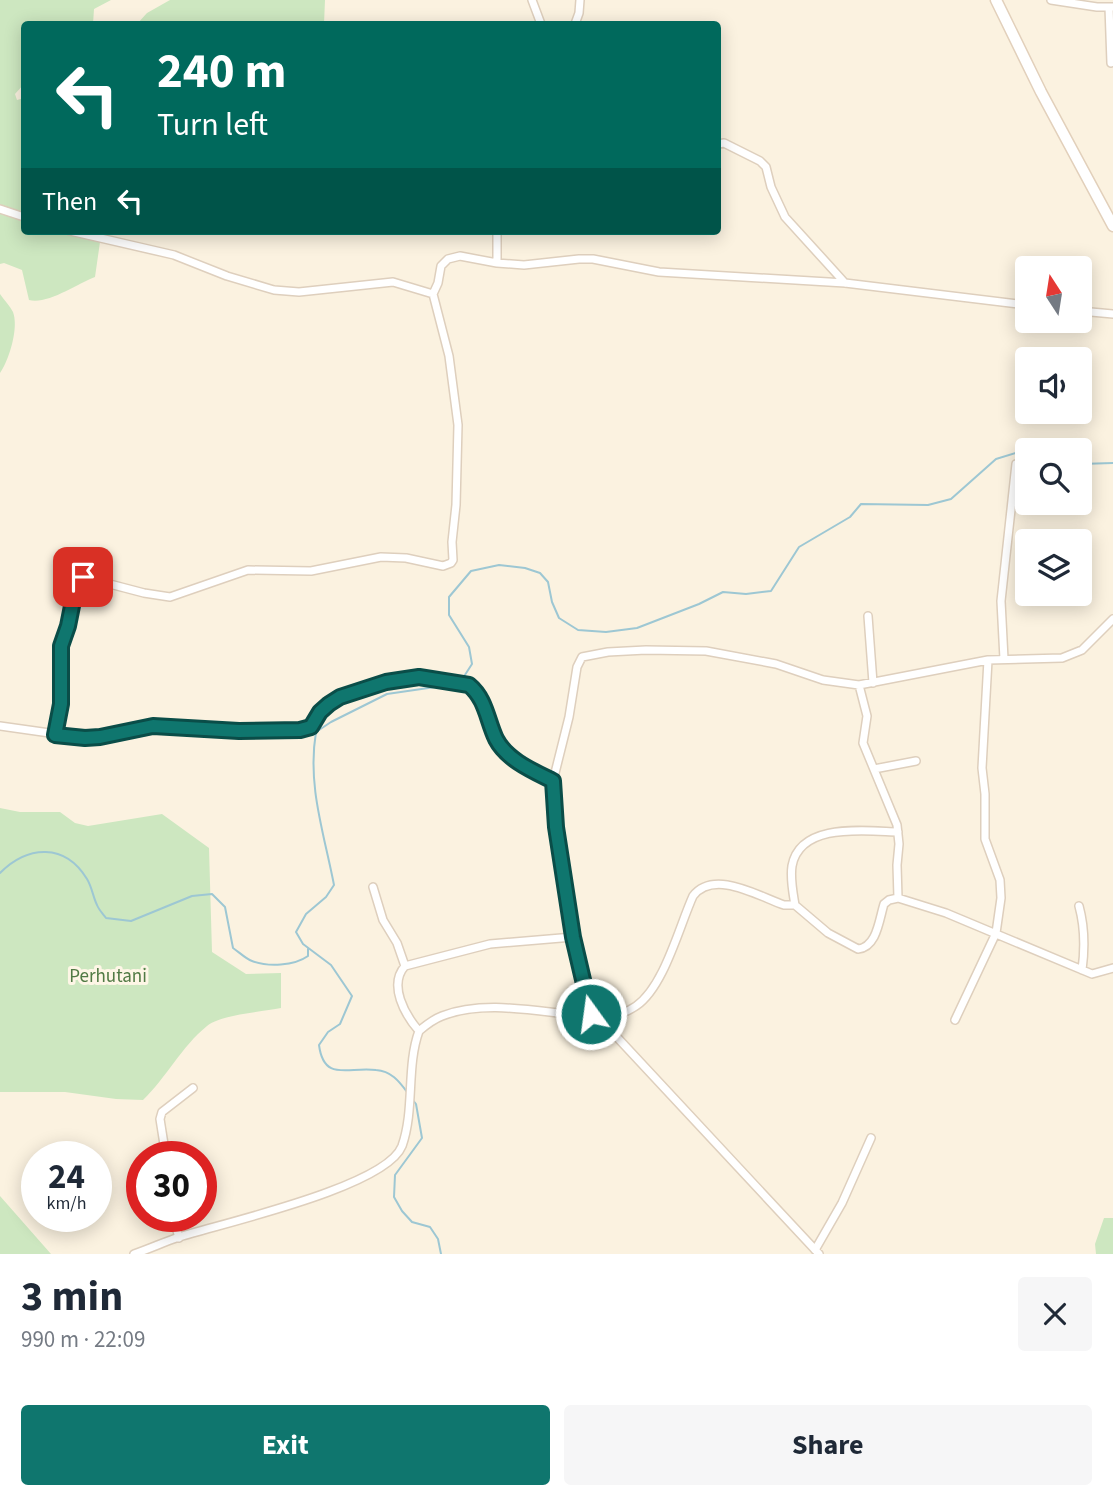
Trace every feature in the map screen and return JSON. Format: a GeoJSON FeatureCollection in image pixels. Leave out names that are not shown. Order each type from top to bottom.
{"type":"FeatureCollection","features":[{"type":"Feature","properties":{"kind":"street"},"geometry":{"type":"LineString","coordinates":[[532,0],[540,21]]}},
{"type":"Feature","properties":{"kind":"street"},"geometry":{"type":"LineString","coordinates":[[576,21],[580,0]]}},
{"type":"Feature","properties":{"kind":"street"},"geometry":{"type":"LineString","coordinates":[[996,0],[1113,226]]}},
{"type":"Feature","properties":{"kind":"street"},"geometry":{"type":"LineString","coordinates":[[1051,0],[1111,7],[1111,64]]}},
{"type":"Feature","properties":{"kind":"street"},"geometry":{"type":"LineString","coordinates":[[721,144],[760,161],[767,170],[771,187],[785,217],[845,283]]}},
{"type":"Feature","properties":{"kind":"street"},"geometry":{"type":"LineString","coordinates":[[0,209],[21,216]]}},
{"type":"Feature","properties":{"kind":"street"},"geometry":{"type":"LineString","coordinates":[[104,235],[174,255],[227,276],[274,290],[299,292],[393,282],[407,284],[433,294]]}},
{"type":"Feature","properties":{"kind":"street"},"geometry":{"type":"LineString","coordinates":[[497,235],[497,263]]}},
{"type":"Feature","properties":{"kind":"street"},"geometry":{"type":"LineString","coordinates":[[55,735],[61,704],[61,646],[77,581],[83,577],[170,597],[248,570],[311,571],[381,557],[406,558],[443,566],[453,560],[457,413],[449,356],[433,294],[441,266],[448,259],[460,256],[524,265],[593,259],[659,272],[845,283],[1015,304]]}},
{"type":"Feature","properties":{"kind":"street"},"geometry":{"type":"LineString","coordinates":[[1092,312],[1113,314]]}},
{"type":"Feature","properties":{"kind":"street"},"geometry":{"type":"LineString","coordinates":[[1004,659],[1001,601],[1015,473]]}},
{"type":"Feature","properties":{"kind":"street"},"geometry":{"type":"LineString","coordinates":[[867,616],[873,684]]}},
{"type":"Feature","properties":{"kind":"street"},"geometry":{"type":"LineString","coordinates":[[591,1014],[573,937],[556,827],[553,781],[569,718],[577,667],[582,657],[660,650],[706,651],[776,664],[823,680],[859,685],[873,684],[988,660],[1070,656],[1082,650],[1113,619]]}},
{"type":"Feature","properties":{"kind":"street"},"geometry":{"type":"LineString","coordinates":[[955,1020],[996,933],[1001,898],[1000,880],[985,839],[982,768],[988,660]]}},
{"type":"Feature","properties":{"kind":"street"},"geometry":{"type":"LineString","coordinates":[[0,726],[85,738],[153,726],[239,731],[300,730],[311,727],[320,712],[329,704],[360,690],[386,682],[419,677],[469,685],[481,698],[497,740],[505,751],[528,768],[553,781]]}},
{"type":"Feature","properties":{"kind":"street"},"geometry":{"type":"LineString","coordinates":[[859,685],[867,716],[863,743],[898,832],[898,898]]}},
{"type":"Feature","properties":{"kind":"street"},"geometry":{"type":"LineString","coordinates":[[874,769],[916,761]]}},
{"type":"Feature","properties":{"kind":"street"},"geometry":{"type":"LineString","coordinates":[[795,905],[792,867],[796,853],[803,845],[822,835],[898,832]]}},
{"type":"Feature","properties":{"kind":"street"},"geometry":{"type":"LineString","coordinates":[[601,1020],[634,1008],[651,992],[693,895],[708,884],[724,884],[784,905],[795,905],[851,947],[864,948],[873,941],[884,904],[898,898],[996,933],[1092,974],[1113,968]]}},
{"type":"Feature","properties":{"kind":"street"},"geometry":{"type":"LineString","coordinates":[[373,887],[383,920],[397,943],[405,966]]}},
{"type":"Feature","properties":{"kind":"street"},"geometry":{"type":"LineString","coordinates":[[1079,906],[1085,940],[1082,970]]}},
{"type":"Feature","properties":{"kind":"street"},"geometry":{"type":"LineString","coordinates":[[419,1031],[407,1015],[400,996],[399,977],[405,966],[490,944],[573,937]]}},
{"type":"Feature","properties":{"kind":"street"},"geometry":{"type":"LineString","coordinates":[[134,1254],[310,1199],[384,1167],[401,1149],[409,1117],[414,1051],[419,1031],[441,1016],[479,1009],[591,1014],[601,1020],[817,1252],[871,1138]]}},
{"type":"Feature","properties":{"kind":"street"},"geometry":{"type":"LineString","coordinates":[[163,1141],[160,1119],[162,1112],[193,1088]]}},
{"type":"Feature","properties":{"kind":"street"},"geometry":{"type":"LineString","coordinates":[[177,1232],[179,1238]]}},
{"type":"Feature","properties":{"kind":"green space"},"geometry":{"type":"Polygon","coordinates":[[[0,0],[111,0],[94,9],[93,21],[21,21],[21,87],[15,94],[17,100],[21,99],[21,235],[77,235],[100,242],[95,277],[53,297],[36,301],[29,300],[22,270],[0,264],[0,0]]]}},
{"type":"Feature","properties":{"kind":"green space"},"geometry":{"type":"Polygon","coordinates":[[[170,0],[325,0],[324,21],[140,21],[147,13],[170,0]]]}},
{"type":"Feature","properties":{"kind":"green space"},"geometry":{"type":"Polygon","coordinates":[[[0,294],[13,312],[15,326],[10,352],[0,373],[0,294]]]}},
{"type":"Feature","properties":{"kind":"green space","name":"Perhutani"},"geometry":{"type":"Polygon","coordinates":[[[0,808],[20,812],[60,812],[75,823],[88,826],[162,814],[209,848],[212,952],[246,974],[281,973],[281,1008],[232,1016],[207,1026],[143,1100],[65,1092],[0,1092],[0,808]]]}},
{"type":"Feature","properties":{"kind":"green space"},"geometry":{"type":"Polygon","coordinates":[[[0,1196],[21,1220],[21,1232],[32,1232],[51,1254],[0,1254],[0,1196]]]}},
{"type":"Feature","properties":{"kind":"green space"},"geometry":{"type":"Polygon","coordinates":[[[1104,1218],[1113,1218],[1113,1254],[1096,1254],[1095,1244],[1104,1218]]]}},
{"type":"Feature","properties":{"kind":"waterway"},"geometry":{"type":"LineString","coordinates":[[461,681],[472,664],[469,647],[449,615],[449,597],[471,571],[499,565],[540,573],[548,582],[559,618],[578,630],[606,632],[637,628],[723,592],[746,594],[771,591],[799,547],[850,517],[861,504],[928,505],[951,499],[996,459],[1015,453]]}},
{"type":"Feature","properties":{"kind":"waterway"},"geometry":{"type":"LineString","coordinates":[[1092,464],[1113,463]]}},
{"type":"Feature","properties":{"kind":"waterway"},"geometry":{"type":"LineString","coordinates":[[407,1092],[398,1080],[386,1072],[332,1069],[322,1057],[319,1045],[328,1032],[340,1024],[352,996],[331,965],[303,944],[296,932],[306,914],[326,897],[334,885],[315,790],[316,732],[387,694],[449,685]]}},
{"type":"Feature","properties":{"kind":"waterway"},"geometry":{"type":"LineString","coordinates":[[0,873],[22,857],[34,853],[57,854],[78,867],[89,882],[98,907],[106,918],[131,921],[192,896],[212,894],[225,907],[233,948],[247,959],[266,964],[288,964],[308,956],[308,949]]}},
{"type":"Feature","properties":{"kind":"waterway"},"geometry":{"type":"LineString","coordinates":[[412,1099],[416,1104],[422,1138],[395,1175],[394,1197],[412,1222],[430,1227],[438,1239],[441,1254]]}},
{"type":"Feature","properties":{"kind":"route"},"geometry":{"type":"LineString","coordinates":[[83,577],[77,581],[61,646],[61,704],[55,735],[100,737],[166,725],[239,731],[300,730],[311,727],[320,712],[340,697],[386,682],[419,677],[469,685],[473,688],[481,698],[497,740],[505,751],[528,768],[553,781],[556,827],[573,937],[591,1014]]}}]}
